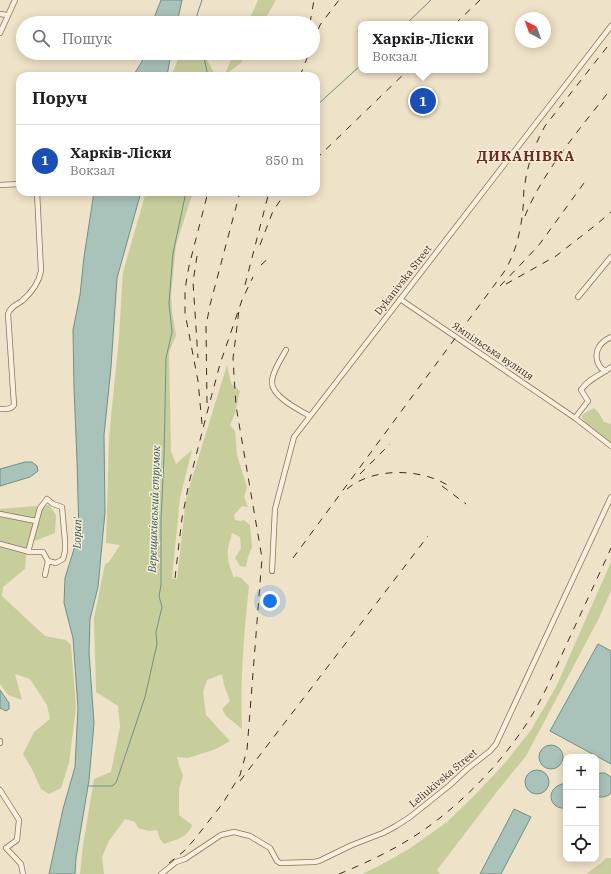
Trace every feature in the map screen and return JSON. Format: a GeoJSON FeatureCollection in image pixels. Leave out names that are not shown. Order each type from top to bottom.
{"type":"FeatureCollection","features":[{"type":"Feature","properties":{"kind":"street"},"geometry":{"type":"LineString","coordinates":[[0,33],[15,0]]}},
{"type":"Feature","properties":{"kind":"street"},"geometry":{"type":"LineString","coordinates":[[0,14],[7,15]]}},
{"type":"Feature","properties":{"kind":"street","name":"Dykanivska Street"},"geometry":{"type":"LineString","coordinates":[[272,571],[275,509],[294,437],[611,26]]}},
{"type":"Feature","properties":{"kind":"street"},"geometry":{"type":"LineString","coordinates":[[0,185],[16,184]]}},
{"type":"Feature","properties":{"kind":"street"},"geometry":{"type":"LineString","coordinates":[[0,409],[7,409],[13,407],[14,405],[8,314],[9,309],[22,301],[40,279],[42,271],[38,196]]}},
{"type":"Feature","properties":{"kind":"street"},"geometry":{"type":"LineString","coordinates":[[578,297],[611,257]]}},
{"type":"Feature","properties":{"kind":"street","name":"Ямпільська вулиця"},"geometry":{"type":"LineString","coordinates":[[400,299],[575,418],[611,446]]}},
{"type":"Feature","properties":{"kind":"street"},"geometry":{"type":"LineString","coordinates":[[606,371],[602,370],[597,364],[598,347],[607,338],[611,337]]}},
{"type":"Feature","properties":{"kind":"street"},"geometry":{"type":"LineString","coordinates":[[286,350],[273,375],[271,383],[274,390],[280,396],[295,408],[310,416]]}},
{"type":"Feature","properties":{"kind":"street"},"geometry":{"type":"LineString","coordinates":[[575,418],[588,401],[581,390],[585,383],[611,367]]}},
{"type":"Feature","properties":{"kind":"street","name":"Leliukivska Street"},"geometry":{"type":"LineString","coordinates":[[161,874],[176,862],[185,859],[221,836],[234,832],[250,836],[270,848],[277,861],[280,863],[319,861],[396,826],[450,786],[496,744],[611,497]]}},
{"type":"Feature","properties":{"kind":"street"},"geometry":{"type":"LineString","coordinates":[[28,552],[40,508],[48,499],[53,504],[62,507],[65,541],[63,559],[56,563],[48,561]]}},
{"type":"Feature","properties":{"kind":"street"},"geometry":{"type":"LineString","coordinates":[[0,514],[36,521]]}},
{"type":"Feature","properties":{"kind":"street"},"geometry":{"type":"LineString","coordinates":[[0,544],[28,552],[43,552],[48,561],[45,575]]}},
{"type":"Feature","properties":{"kind":"street"},"geometry":{"type":"LineString","coordinates":[[0,790],[19,820],[17,840],[6,848],[21,864],[23,874]]}},
{"type":"Feature","properties":{"kind":"green space"},"geometry":{"type":"Polygon","coordinates":[[[258,0],[276,0],[267,16],[251,16],[258,0]]]}},
{"type":"Feature","properties":{"kind":"green space"},"geometry":{"type":"Polygon","coordinates":[[[178,60],[207,60],[214,72],[173,72],[178,60]]]}},
{"type":"Feature","properties":{"kind":"green space"},"geometry":{"type":"Polygon","coordinates":[[[231,60],[243,60],[229,72],[226,72],[231,60]]]}},
{"type":"Feature","properties":{"kind":"green space"},"geometry":{"type":"Polygon","coordinates":[[[145,196],[192,196],[176,245],[171,294],[176,335],[169,352],[171,451],[176,464],[192,450],[180,498],[172,578],[177,579],[186,498],[227,365],[231,383],[240,391],[234,416],[230,425],[235,431],[237,455],[247,487],[244,497],[248,507],[242,506],[234,515],[235,520],[244,520],[250,525],[252,547],[246,567],[240,566],[235,558],[241,548],[240,537],[232,533],[228,556],[229,565],[234,578],[236,576],[241,578],[249,586],[243,657],[242,729],[226,716],[222,709],[230,701],[224,685],[222,674],[207,680],[203,692],[206,715],[230,741],[216,749],[188,758],[177,757],[183,776],[179,789],[179,815],[192,825],[190,829],[181,838],[164,844],[160,839],[157,830],[149,831],[138,828],[135,822],[125,819],[109,841],[102,857],[104,874],[80,874],[83,845],[94,779],[111,772],[120,727],[118,706],[96,692],[94,618],[105,564],[109,562],[120,545],[106,543],[109,438],[119,337],[123,272],[145,196]]]}},
{"type":"Feature","properties":{"kind":"green space"},"geometry":{"type":"Polygon","coordinates":[[[594,408],[604,422],[611,424],[611,442],[584,422],[582,416],[594,408]]]}},
{"type":"Feature","properties":{"kind":"green space"},"geometry":{"type":"Polygon","coordinates":[[[49,505],[56,515],[55,533],[27,544],[25,569],[3,587],[2,596],[45,636],[66,640],[71,645],[76,708],[69,763],[61,788],[49,794],[41,789],[23,754],[34,732],[50,719],[47,705],[30,679],[15,674],[22,700],[8,695],[0,684],[0,509],[49,505]]]}},
{"type":"Feature","properties":{"kind":"green space"},"geometry":{"type":"Polygon","coordinates":[[[611,562],[611,591],[598,620],[526,756],[437,870],[440,874],[362,874],[409,849],[447,822],[505,763],[531,730],[556,687],[611,562]]]}},
{"type":"Feature","properties":{"kind":"green space"},"geometry":{"type":"Polygon","coordinates":[[[606,858],[611,858],[611,874],[586,874],[601,863],[606,858]]]}},
{"type":"Feature","properties":{"kind":"water"},"geometry":{"type":"Polygon","coordinates":[[[161,0],[182,0],[179,16],[155,16],[161,0]]]}},
{"type":"Feature","properties":{"kind":"water"},"geometry":{"type":"Polygon","coordinates":[[[143,60],[170,60],[168,72],[135,72],[143,60]]]}},
{"type":"Feature","properties":{"kind":"water"},"geometry":{"type":"Polygon","coordinates":[[[93,196],[140,196],[117,278],[111,367],[104,435],[105,512],[98,587],[90,619],[89,652],[94,723],[89,780],[76,858],[75,874],[49,874],[63,809],[75,767],[78,708],[73,638],[64,603],[65,578],[79,533],[73,330],[80,295],[93,196]]]}},
{"type":"Feature","properties":{"kind":"water"},"geometry":{"type":"Polygon","coordinates":[[[25,462],[32,462],[37,466],[38,471],[30,477],[0,486],[0,469],[25,462]]]}},
{"type":"Feature","properties":{"kind":"water"},"geometry":{"type":"Polygon","coordinates":[[[598,644],[611,651],[611,764],[599,758],[599,754],[593,754],[550,731],[598,644]]]}},
{"type":"Feature","properties":{"kind":"water"},"geometry":{"type":"Polygon","coordinates":[[[0,690],[9,703],[9,709],[6,711],[0,708],[0,690]]]}},
{"type":"Feature","properties":{"kind":"water"},"geometry":{"type":"Polygon","coordinates":[[[546,746],[556,746],[562,752],[562,762],[556,768],[546,768],[540,762],[540,752],[546,746]]]}},
{"type":"Feature","properties":{"kind":"water"},"geometry":{"type":"Polygon","coordinates":[[[537,770],[542,771],[548,777],[548,787],[542,793],[537,794],[532,793],[526,787],[525,782],[526,777],[532,771],[537,770]]]}},
{"type":"Feature","properties":{"kind":"water"},"geometry":{"type":"Polygon","coordinates":[[[605,773],[611,777],[611,793],[602,797],[599,796],[599,774],[605,773]]]}},
{"type":"Feature","properties":{"kind":"water"},"geometry":{"type":"Polygon","coordinates":[[[563,784],[563,808],[556,806],[551,799],[553,790],[563,784]]]}},
{"type":"Feature","properties":{"kind":"water"},"geometry":{"type":"Polygon","coordinates":[[[514,809],[531,817],[501,874],[480,874],[514,809]]]}},
{"type":"Feature","properties":{"kind":"waterway","name":"Верещаківський струмок"},"geometry":{"type":"LineString","coordinates":[[197,16],[202,0]]}},
{"type":"Feature","properties":{"kind":"waterway"},"geometry":{"type":"LineString","coordinates":[[409,21],[431,0]]}},
{"type":"Feature","properties":{"kind":"waterway","name":"Верещаківський струмок"},"geometry":{"type":"LineString","coordinates":[[205,60],[207,72]]}},
{"type":"Feature","properties":{"kind":"waterway"},"geometry":{"type":"LineString","coordinates":[[320,102],[358,68]]}},
{"type":"Feature","properties":{"kind":"waterway","name":"Верещаківський струмок"},"geometry":{"type":"LineString","coordinates":[[88,786],[112,786],[116,783],[145,697],[157,644],[156,632],[162,607],[159,596],[161,585],[161,521],[166,358],[172,332],[169,303],[173,253],[185,196]]}},
{"type":"Feature","properties":{"kind":"railway"},"geometry":{"type":"LineString","coordinates":[[311,16],[314,0]]}},
{"type":"Feature","properties":{"kind":"railway"},"geometry":{"type":"LineString","coordinates":[[320,25],[339,0]]}},
{"type":"Feature","properties":{"kind":"railway"},"geometry":{"type":"LineString","coordinates":[[458,21],[480,0]]}},
{"type":"Feature","properties":{"kind":"railway"},"geometry":{"type":"LineString","coordinates":[[293,558],[504,272],[512,257],[517,241],[522,216],[526,176],[532,154],[538,140],[545,126],[611,42]]}},
{"type":"Feature","properties":{"kind":"railway"},"geometry":{"type":"LineString","coordinates":[[302,72],[306,60]]}},
{"type":"Feature","properties":{"kind":"railway"},"geometry":{"type":"LineString","coordinates":[[320,155],[405,73]]}},
{"type":"Feature","properties":{"kind":"railway"},"geometry":{"type":"LineString","coordinates":[[525,216],[552,167],[610,90]]}},
{"type":"Feature","properties":{"kind":"railway"},"geometry":{"type":"LineString","coordinates":[[500,286],[539,245],[584,183]]}},
{"type":"Feature","properties":{"kind":"railway"},"geometry":{"type":"LineString","coordinates":[[202,424],[198,381],[185,313],[185,289],[189,266],[207,196]]}},
{"type":"Feature","properties":{"kind":"railway"},"geometry":{"type":"LineString","coordinates":[[207,403],[206,326],[210,305],[239,196]]}},
{"type":"Feature","properties":{"kind":"railway"},"geometry":{"type":"LineString","coordinates":[[245,285],[268,196]]}},
{"type":"Feature","properties":{"kind":"railway"},"geometry":{"type":"LineString","coordinates":[[260,245],[273,211],[283,196]]}},
{"type":"Feature","properties":{"kind":"railway"},"geometry":{"type":"LineString","coordinates":[[506,284],[556,256],[611,212]]}},
{"type":"Feature","properties":{"kind":"railway"},"geometry":{"type":"LineString","coordinates":[[197,256],[193,282],[198,358]]}},
{"type":"Feature","properties":{"kind":"railway"},"geometry":{"type":"LineString","coordinates":[[261,265],[271,256]]}},
{"type":"Feature","properties":{"kind":"railway"},"geometry":{"type":"LineString","coordinates":[[175,578],[182,518],[189,483],[207,413],[220,364],[242,300],[253,277]]}},
{"type":"Feature","properties":{"kind":"railway"},"geometry":{"type":"LineString","coordinates":[[169,863],[183,852],[194,840],[223,803],[240,775],[247,750],[262,558],[236,406],[233,359],[239,310]]}},
{"type":"Feature","properties":{"kind":"railway"},"geometry":{"type":"LineString","coordinates":[[360,474],[390,444]]}},
{"type":"Feature","properties":{"kind":"railway"},"geometry":{"type":"LineString","coordinates":[[347,489],[370,477],[397,472],[425,476],[438,480],[449,486]]}},
{"type":"Feature","properties":{"kind":"railway"},"geometry":{"type":"LineString","coordinates":[[442,486],[466,504]]}},
{"type":"Feature","properties":{"kind":"railway"},"geometry":{"type":"LineString","coordinates":[[240,781],[428,536]]}},
{"type":"Feature","properties":{"kind":"railway"},"geometry":{"type":"LineString","coordinates":[[339,874],[387,852],[432,824],[476,786],[502,757],[525,726],[540,701],[611,548]]}},
{"type":"Feature","properties":{"kind":"place","name":"Харків-Ліски"},"geometry":{"type":"Point","coordinates":[423,101]}},
{"type":"Feature","properties":{"kind":"district","name":"ДИКАНІВКА"},"geometry":{"type":"Point","coordinates":[526,156]}},
{"type":"Feature","properties":{"kind":"water label","name":"Lopan'"},"geometry":{"type":"Point","coordinates":[77,533]}}]}
